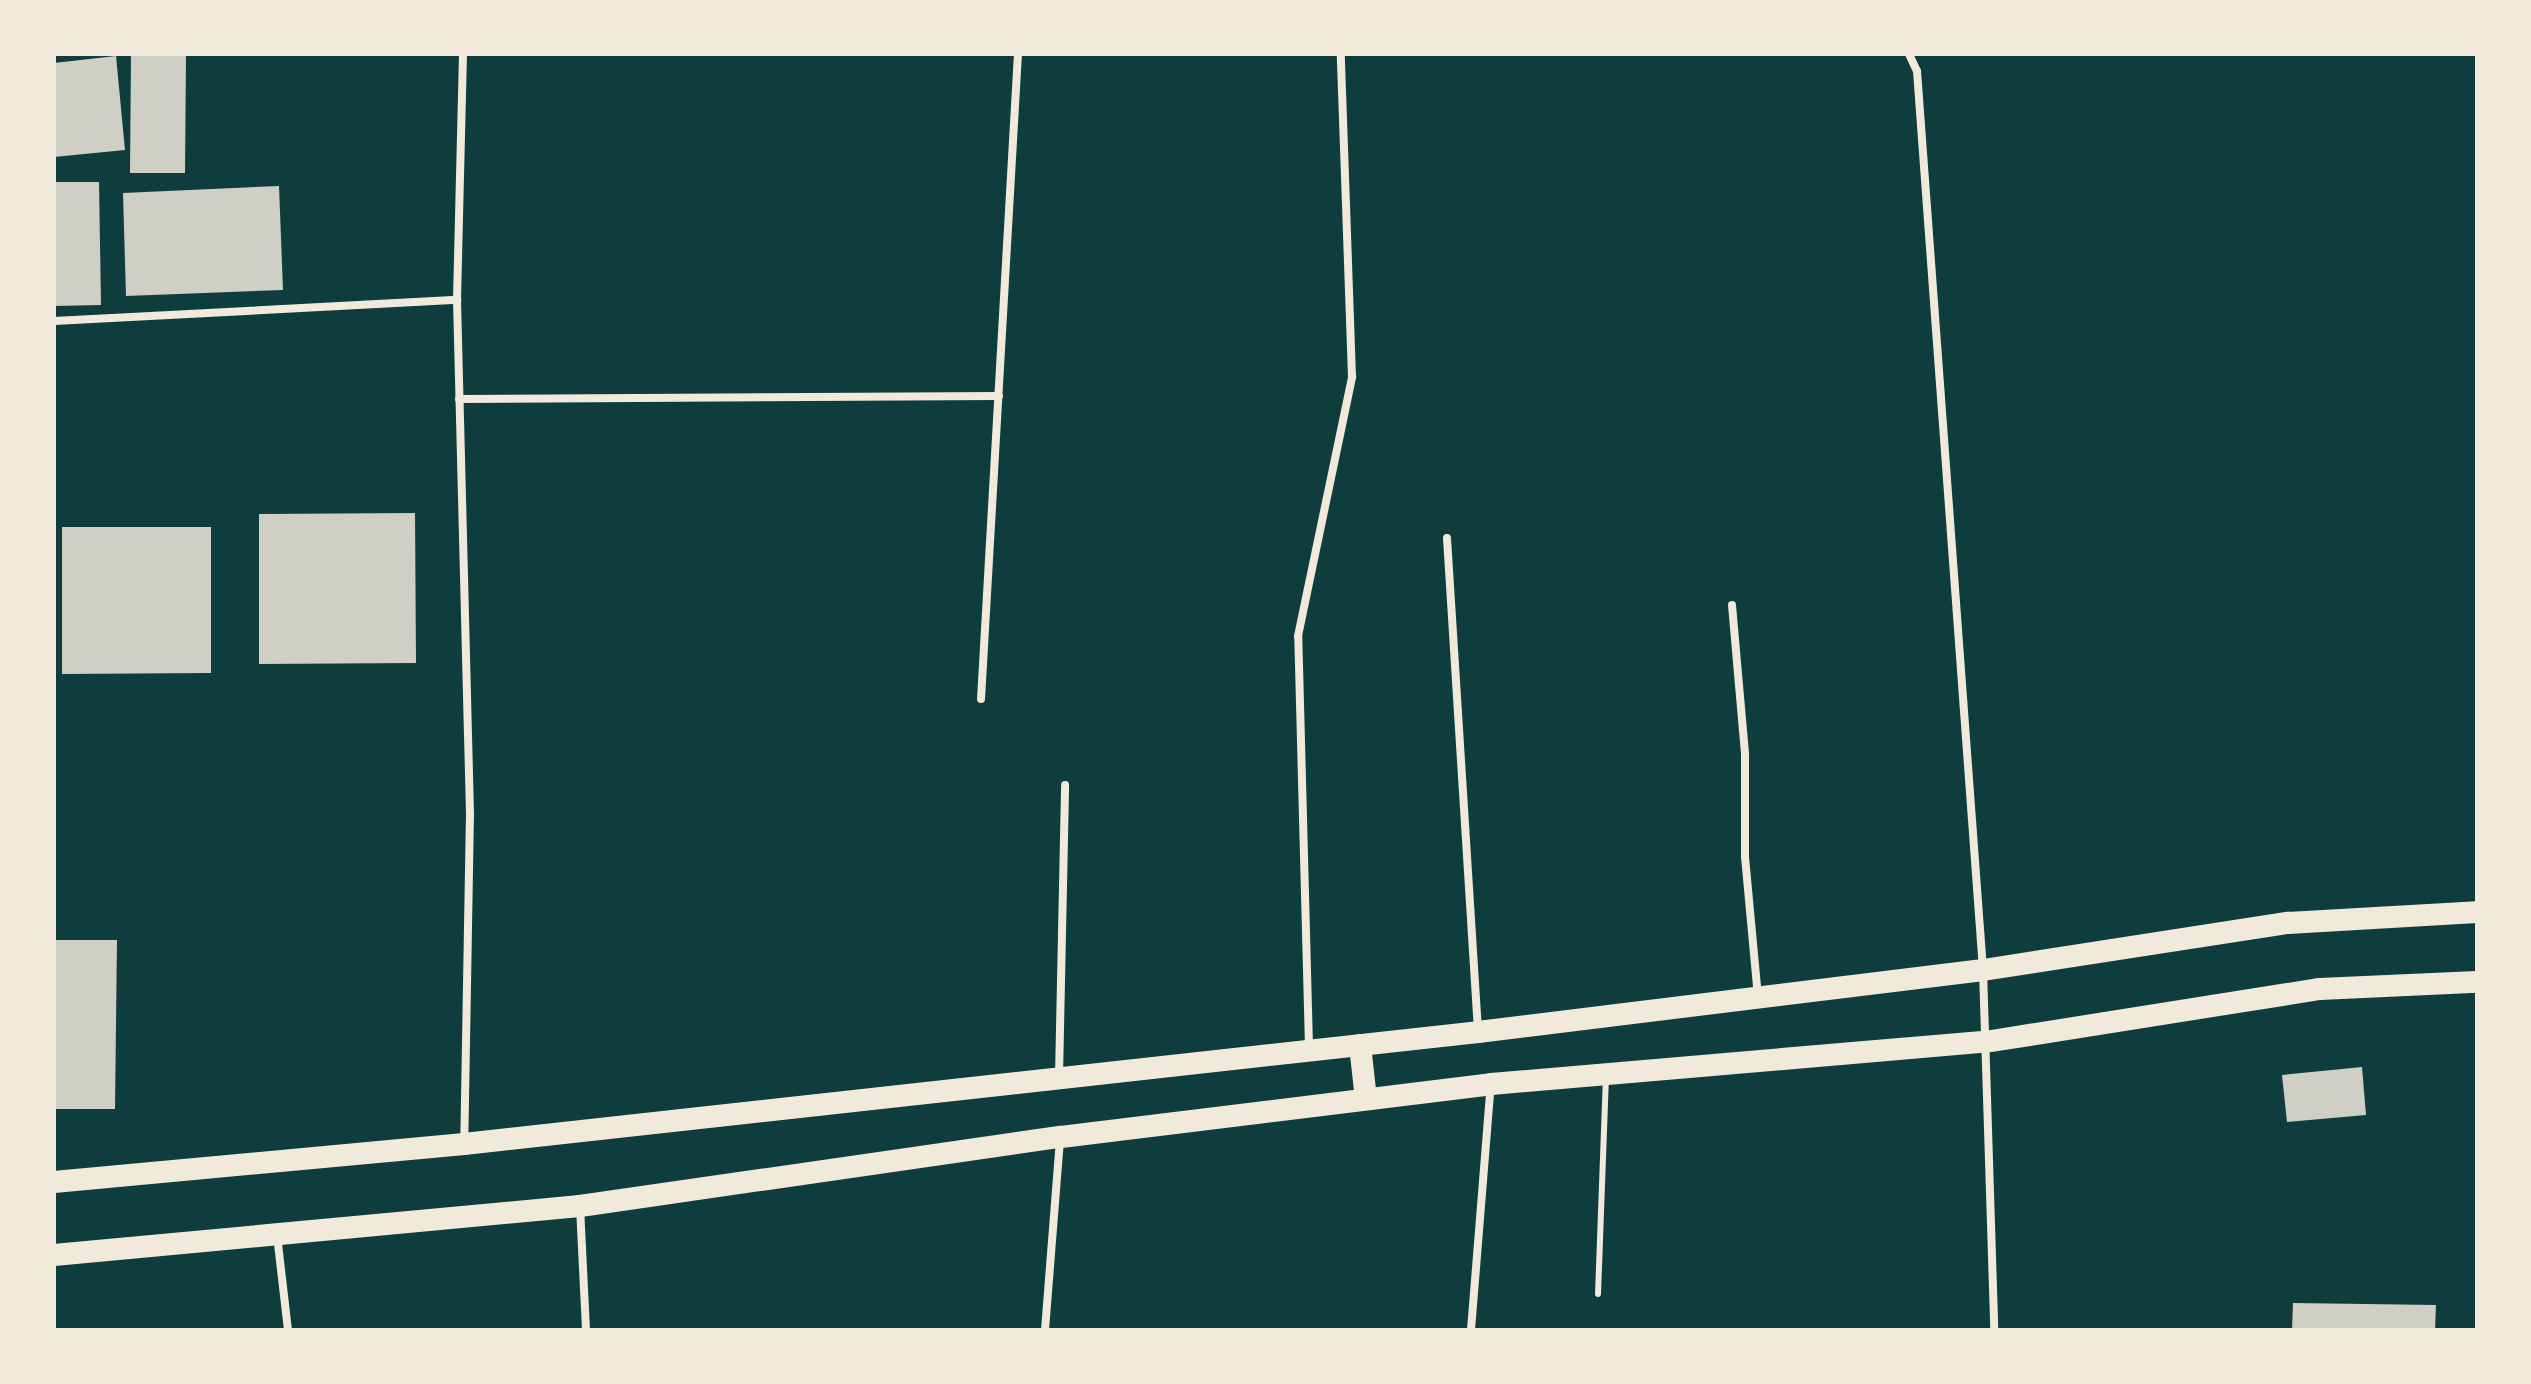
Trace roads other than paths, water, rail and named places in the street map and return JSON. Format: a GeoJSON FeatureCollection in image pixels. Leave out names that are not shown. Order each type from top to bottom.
{"type":"FeatureCollection","features":[{"type":"Feature","properties":{"kind":"highway"},"geometry":{"type":"LineString","coordinates":[[54,1182],[464,1144],[1478,1032],[1983,970],[2288,923],[2477,912]]}},
{"type":"Feature","properties":{"kind":"highway"},"geometry":{"type":"LineString","coordinates":[[54,1255],[580,1206],[1061,1137],[1491,1084],[1985,1042],[2320,989],[2477,982]]}},
{"type":"Feature","properties":{"kind":"highway"},"geometry":{"type":"LineString","coordinates":[[1360,1045],[1366,1099]]}},
{"type":"Feature","properties":{"kind":"street"},"geometry":{"type":"LineString","coordinates":[[463,54],[457,300],[470,813],[464,1144]]}},
{"type":"Feature","properties":{"kind":"street"},"geometry":{"type":"LineString","coordinates":[[981,699],[1018,54]]}},
{"type":"Feature","properties":{"kind":"street"},"geometry":{"type":"LineString","coordinates":[[1309,1051],[1298,636],[1352,377],[1341,54]]}},
{"type":"Feature","properties":{"kind":"street"},"geometry":{"type":"LineString","coordinates":[[1909,54],[1917,71],[1983,970],[1994,1330]]}},
{"type":"Feature","properties":{"kind":"street"},"geometry":{"type":"LineString","coordinates":[[54,321],[457,300]]}},
{"type":"Feature","properties":{"kind":"street"},"geometry":{"type":"LineString","coordinates":[[459,399],[999,396]]}},
{"type":"Feature","properties":{"kind":"street"},"geometry":{"type":"LineString","coordinates":[[1447,538],[1478,1032]]}},
{"type":"Feature","properties":{"kind":"street"},"geometry":{"type":"LineString","coordinates":[[1732,605],[1745,755],[1745,857],[1758,998]]}},
{"type":"Feature","properties":{"kind":"street"},"geometry":{"type":"LineString","coordinates":[[1059,1078],[1065,785]]}},
{"type":"Feature","properties":{"kind":"street"},"geometry":{"type":"LineString","coordinates":[[1471,1330],[1491,1084]]}},
{"type":"Feature","properties":{"kind":"street"},"geometry":{"type":"LineString","coordinates":[[1045,1330],[1061,1137]]}},
{"type":"Feature","properties":{"kind":"street"},"geometry":{"type":"LineString","coordinates":[[580,1206],[586,1330]]}},
{"type":"Feature","properties":{"kind":"street"},"geometry":{"type":"LineString","coordinates":[[277,1233],[288,1330]]}},
{"type":"Feature","properties":{"kind":"lane"},"geometry":{"type":"LineString","coordinates":[[1598,1294],[1606,1074]]}}]}
